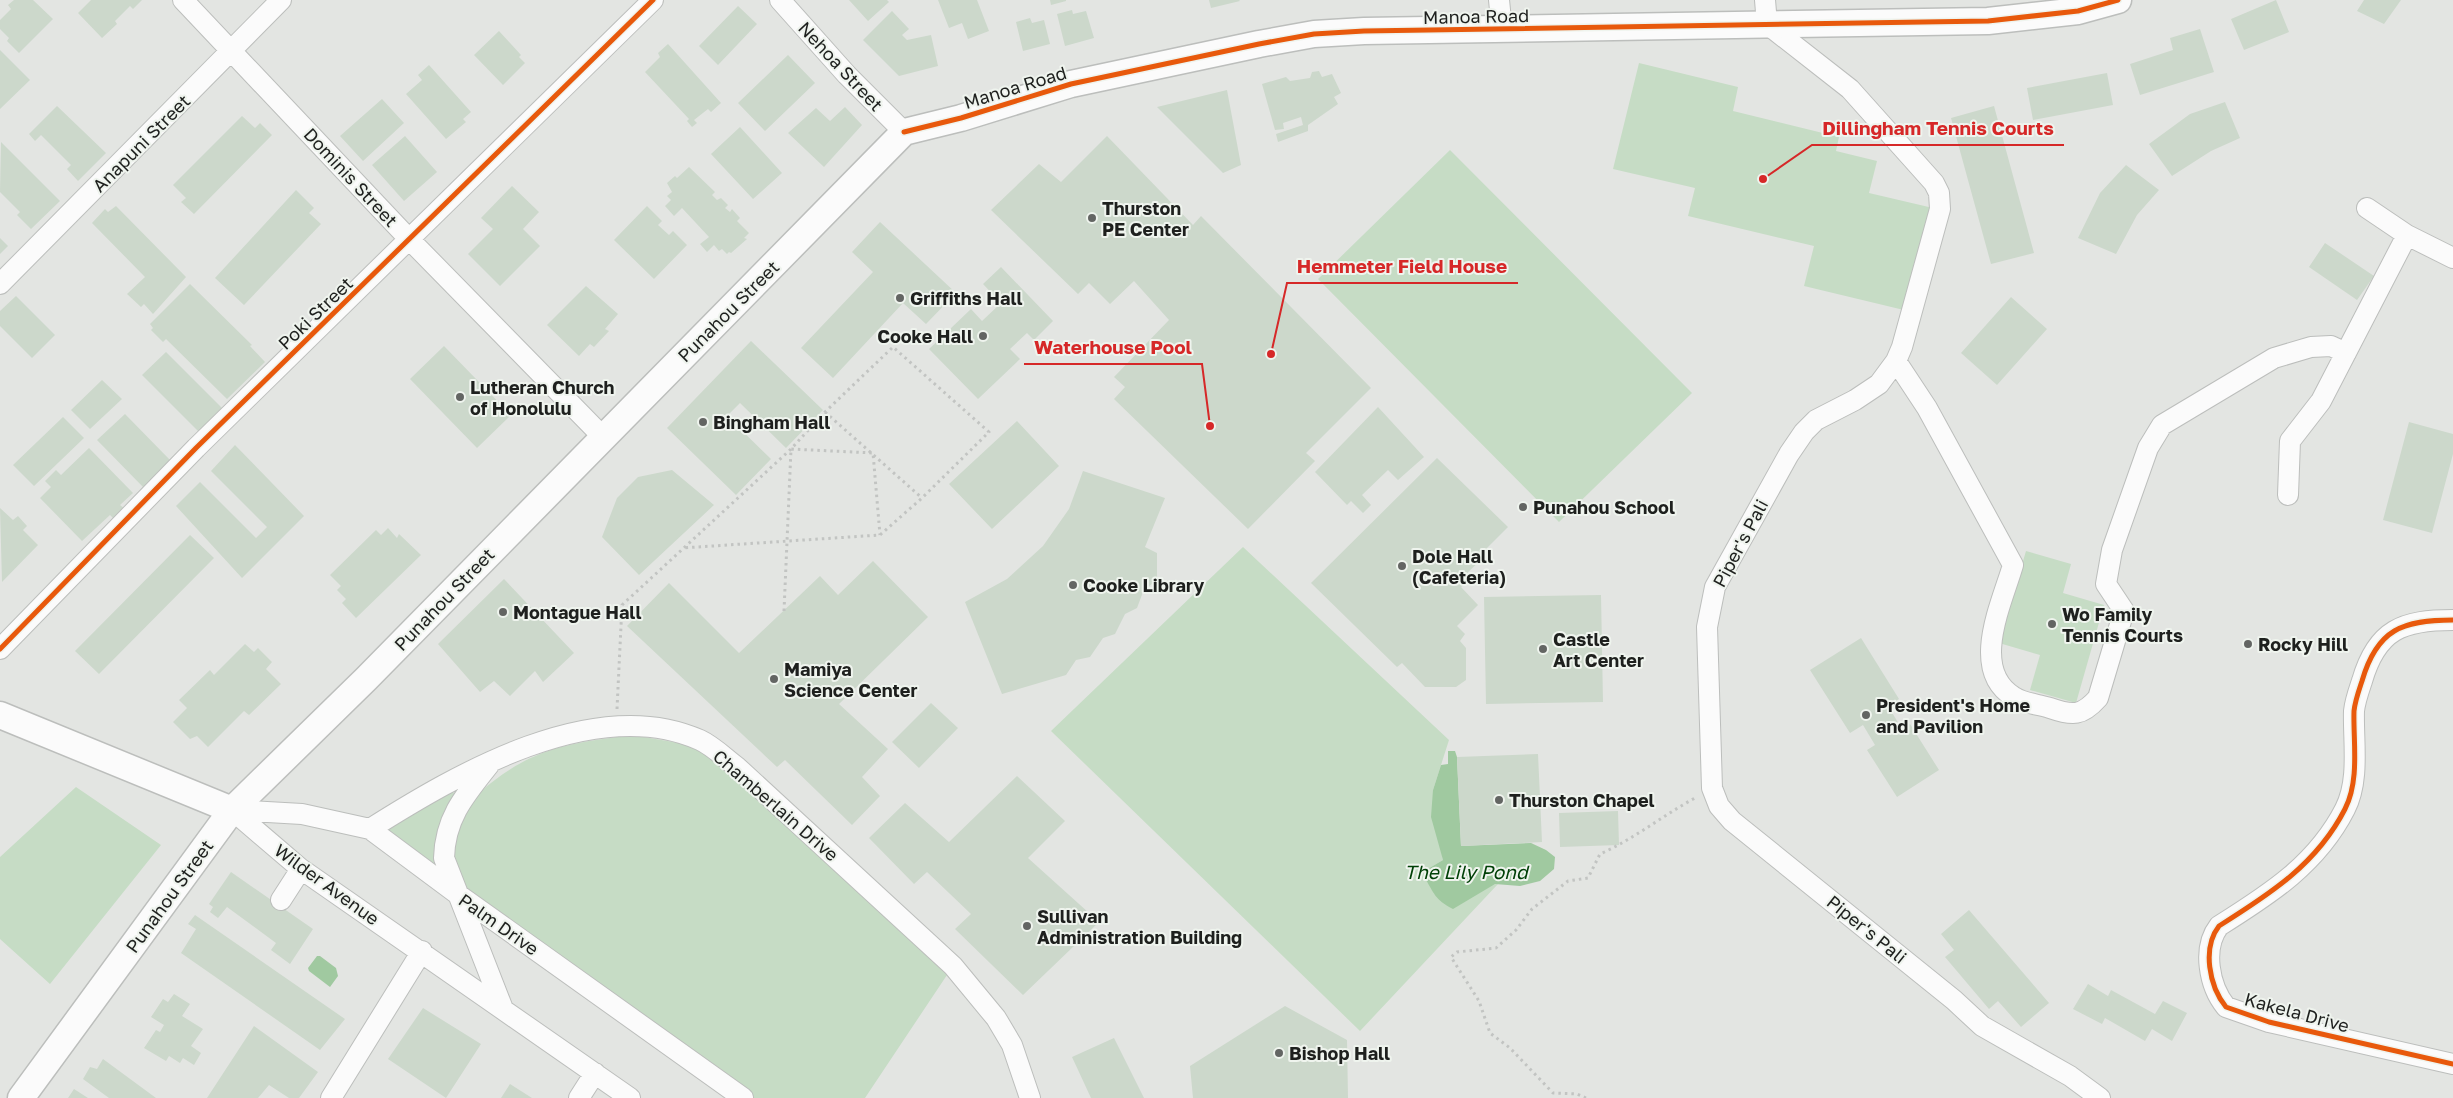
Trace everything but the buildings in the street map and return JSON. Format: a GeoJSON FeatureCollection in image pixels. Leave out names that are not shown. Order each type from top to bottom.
{"type":"FeatureCollection","features":[{"type":"Feature","properties":{"kind":"main road","name":"Manoa Road"},"geometry":{"type":"LineString","coordinates":[[904,132],[961,118],[1071,84],[1314,34],[1364,31],[1502,30],[1766,12],[1988,21],[2078,10],[2118,0]]}},
{"type":"Feature","properties":{"kind":"main road","name":"Punahou Street"},"geometry":{"type":"LineString","coordinates":[[21,1098],[232,810],[366,679],[904,132]]}},
{"type":"Feature","properties":{"kind":"main road","name":"Wilder Avenue"},"geometry":{"type":"LineString","coordinates":[[0,715],[232,810]]}},
{"type":"Feature","properties":{"kind":"street","name":"Dominis Street"},"geometry":{"type":"LineString","coordinates":[[183,0],[410,240],[604,438]]}},
{"type":"Feature","properties":{"kind":"street","name":"Anapuni Street"},"geometry":{"type":"LineString","coordinates":[[0,284],[232,52],[281,0]]}},
{"type":"Feature","properties":{"kind":"street","name":"Poki Street"},"geometry":{"type":"LineString","coordinates":[[0,649],[202,442],[653,0]]}},
{"type":"Feature","properties":{"kind":"street","name":"Nehoa Street"},"geometry":{"type":"LineString","coordinates":[[780,0],[847,75],[904,132]]}},
{"type":"Feature","properties":{"kind":"street"},"geometry":{"type":"LineString","coordinates":[[1500,0],[1502,30]]}},
{"type":"Feature","properties":{"kind":"street","name":"Piper's Pali"},"geometry":{"type":"LineString","coordinates":[[1766,12],[1850,89],[1934,183],[1939,193],[1939,215],[1896,361],[1879,384],[1868,393],[1816,420],[1804,432],[1787,457],[1715,587],[1707,627],[1712,788],[1719,806],[1732,821],[1954,1000],[1982,1026],[2070,1076],[2100,1098]]}},
{"type":"Feature","properties":{"kind":"street"},"geometry":{"type":"LineString","coordinates":[[2367,208],[2407,235],[2453,258]]}},
{"type":"Feature","properties":{"kind":"street"},"geometry":{"type":"LineString","coordinates":[[2288,495],[2290,441],[2321,401],[2407,235]]}},
{"type":"Feature","properties":{"kind":"street"},"geometry":{"type":"LineString","coordinates":[[1896,361],[1928,408],[2013,565],[1990,647],[1990,665],[2001,684],[2012,696],[2028,704],[2075,714],[2088,709],[2098,698],[2124,611],[2106,584],[2112,550],[2148,448],[2162,425],[2274,358],[2311,347],[2331,346],[2346,353]]}},
{"type":"Feature","properties":{"kind":"street","name":"Kakela Drive"},"geometry":{"type":"LineString","coordinates":[[2453,620],[2420,621],[2406,624],[2386,638],[2371,657],[2354,707],[2353,782],[2346,807],[2324,845],[2295,873],[2219,926],[2212,936],[2209,959],[2214,987],[2226,1007],[2269,1022],[2453,1064]]}},
{"type":"Feature","properties":{"kind":"street","name":"Chamberlain Drive"},"geometry":{"type":"LineString","coordinates":[[370,829],[452,780],[516,750],[556,736],[616,727],[645,728],[684,734],[702,741],[737,767],[953,966],[996,1018],[1012,1045],[1030,1098]]}},
{"type":"Feature","properties":{"kind":"street"},"geometry":{"type":"LineString","coordinates":[[491,762],[456,808],[445,838],[444,858],[456,893],[503,1009]]}},
{"type":"Feature","properties":{"kind":"street","name":"Palm Drive"},"geometry":{"type":"LineString","coordinates":[[232,810],[302,814],[370,829],[456,893],[743,1098]]}},
{"type":"Feature","properties":{"kind":"street","name":"Wilder Avenue"},"geometry":{"type":"LineString","coordinates":[[232,810],[301,868],[630,1098]]}},
{"type":"Feature","properties":{"kind":"street"},"geometry":{"type":"LineString","coordinates":[[281,900],[301,868]]}},
{"type":"Feature","properties":{"kind":"street"},"geometry":{"type":"LineString","coordinates":[[331,1098],[422,951]]}},
{"type":"Feature","properties":{"kind":"street"},"geometry":{"type":"LineString","coordinates":[[579,1098],[595,1073]]}},
{"type":"Feature","properties":{"kind":"path"},"geometry":{"type":"LineString","coordinates":[[616,727],[622,605],[682,548],[792,449],[825,412],[893,347],[988,432],[922,498],[880,535],[682,548]]}},
{"type":"Feature","properties":{"kind":"path"},"geometry":{"type":"LineString","coordinates":[[825,412],[922,498]]}},
{"type":"Feature","properties":{"kind":"path"},"geometry":{"type":"LineString","coordinates":[[792,449],[873,453]]}},
{"type":"Feature","properties":{"kind":"path"},"geometry":{"type":"LineString","coordinates":[[784,611],[792,449]]}},
{"type":"Feature","properties":{"kind":"path"},"geometry":{"type":"LineString","coordinates":[[873,453],[880,535]]}},
{"type":"Feature","properties":{"kind":"path"},"geometry":{"type":"LineString","coordinates":[[1586,1098],[1577,1094],[1553,1093],[1510,1048],[1490,1033],[1479,1002],[1451,957],[1457,952],[1496,948],[1516,930],[1532,909],[1568,881],[1588,878],[1600,854],[1628,842],[1662,816],[1712,788]]}},
{"type":"Feature","properties":{"kind":"shaded area"},"geometry":{"type":"Polygon","coordinates":[[[1639,63],[1738,87],[1733,111],[1839,137],[1836,151],[1877,161],[1869,193],[1933,208],[1908,311],[1804,286],[1814,246],[1688,216],[1695,188],[1613,169],[1639,63]]]}},
{"type":"Feature","properties":{"kind":"shaded area"},"geometry":{"type":"Polygon","coordinates":[[[1450,150],[1692,393],[1559,522],[1318,279],[1450,150]]]}},
{"type":"Feature","properties":{"kind":"shaded area"},"geometry":{"type":"Polygon","coordinates":[[[1243,547],[1449,740],[1433,790],[1443,860],[1426,870],[1424,877],[1431,887],[1498,884],[1360,1031],[1051,731],[1243,547]]]}},
{"type":"Feature","properties":{"kind":"shaded area","name":"Wo Family Tennis Courts"},"geometry":{"type":"Polygon","coordinates":[[[2026,551],[2071,564],[2063,593],[2104,605],[2076,703],[2030,690],[2040,655],[1999,643],[2026,551]]]}},
{"type":"Feature","properties":{"kind":"shaded area"},"geometry":{"type":"Polygon","coordinates":[[[617,737],[644,737],[696,746],[737,767],[953,966],[865,1098],[743,1098],[370,829],[432,796],[458,792],[480,792],[512,768],[544,752],[578,743],[617,737]]]}},
{"type":"Feature","properties":{"kind":"shaded area"},"geometry":{"type":"Polygon","coordinates":[[[76,787],[161,845],[50,984],[0,939],[0,857],[76,787]]]}},
{"type":"Feature","properties":{"kind":"water","name":"The Lily Pond"},"geometry":{"type":"Polygon","coordinates":[[[1448,751],[1455,751],[1457,757],[1461,846],[1531,843],[1546,850],[1555,857],[1554,869],[1540,881],[1520,886],[1495,884],[1453,909],[1436,896],[1424,877],[1426,870],[1443,860],[1431,817],[1433,790],[1441,765],[1448,764],[1448,751]]]}},
{"type":"Feature","properties":{"kind":"water"},"geometry":{"type":"Polygon","coordinates":[[[317,956],[320,956],[336,968],[338,976],[330,987],[309,971],[308,968],[317,956]]]}},
{"type":"Feature","properties":{"kind":"cycle path"},"geometry":{"type":"LineString","coordinates":[[0,649],[196,448],[653,0]]}},
{"type":"Feature","properties":{"kind":"cycle path"},"geometry":{"type":"LineString","coordinates":[[904,132],[961,118],[1071,84],[1314,34],[1364,31],[1988,21],[2078,11],[2118,0]]}},
{"type":"Feature","properties":{"kind":"cycle path"},"geometry":{"type":"LineString","coordinates":[[2453,620],[2435,620],[2406,626],[2394,631],[2384,639],[2376,650],[2368,663],[2355,707],[2353,786],[2345,809],[2334,829],[2321,846],[2291,876],[2219,926],[2214,935],[2209,956],[2215,989],[2226,1007],[2269,1022],[2453,1064]]}},
{"type":"Feature","properties":{"kind":"place","name":"Dillingham Tennis Courts"},"geometry":{"type":"Point","coordinates":[1763,179]}},
{"type":"Feature","properties":{"kind":"place","name":"Thurston PE Center"},"geometry":{"type":"Point","coordinates":[1092,218]}},
{"type":"Feature","properties":{"kind":"place","name":"Griffiths Hall"},"geometry":{"type":"Point","coordinates":[900,298]}},
{"type":"Feature","properties":{"kind":"place","name":"Cooke Hall"},"geometry":{"type":"Point","coordinates":[983,336]}},
{"type":"Feature","properties":{"kind":"place","name":"Hemmeter Field House"},"geometry":{"type":"Point","coordinates":[1271,354]}},
{"type":"Feature","properties":{"kind":"place","name":"Lutheran Church of Honolulu"},"geometry":{"type":"Point","coordinates":[460,397]}},
{"type":"Feature","properties":{"kind":"place","name":"Bingham Hall"},"geometry":{"type":"Point","coordinates":[703,422]}},
{"type":"Feature","properties":{"kind":"place","name":"Waterhouse Pool"},"geometry":{"type":"Point","coordinates":[1210,426]}},
{"type":"Feature","properties":{"kind":"place","name":"Punahou School"},"geometry":{"type":"Point","coordinates":[1523,507]}},
{"type":"Feature","properties":{"kind":"place","name":"Dole Hall (Cafeteria)"},"geometry":{"type":"Point","coordinates":[1402,566]}},
{"type":"Feature","properties":{"kind":"place","name":"Cooke Library"},"geometry":{"type":"Point","coordinates":[1073,585]}},
{"type":"Feature","properties":{"kind":"place","name":"Montague Hall"},"geometry":{"type":"Point","coordinates":[503,612]}},
{"type":"Feature","properties":{"kind":"place","name":"Wo Family Tennis Courts"},"geometry":{"type":"Point","coordinates":[2052,624]}},
{"type":"Feature","properties":{"kind":"place","name":"Rocky Hill"},"geometry":{"type":"Point","coordinates":[2248,644]}},
{"type":"Feature","properties":{"kind":"place","name":"Castle Art Center"},"geometry":{"type":"Point","coordinates":[1543,649]}},
{"type":"Feature","properties":{"kind":"place","name":"Mamiya Science Center"},"geometry":{"type":"Point","coordinates":[774,679]}},
{"type":"Feature","properties":{"kind":"place","name":"President's Home and Pavilion"},"geometry":{"type":"Point","coordinates":[1866,715]}},
{"type":"Feature","properties":{"kind":"place","name":"Thurston Chapel"},"geometry":{"type":"Point","coordinates":[1499,800]}},
{"type":"Feature","properties":{"kind":"place","name":"Sullivan Administration Building"},"geometry":{"type":"Point","coordinates":[1027,926]}},
{"type":"Feature","properties":{"kind":"place","name":"Bishop Hall"},"geometry":{"type":"Point","coordinates":[1279,1053]}}]}
